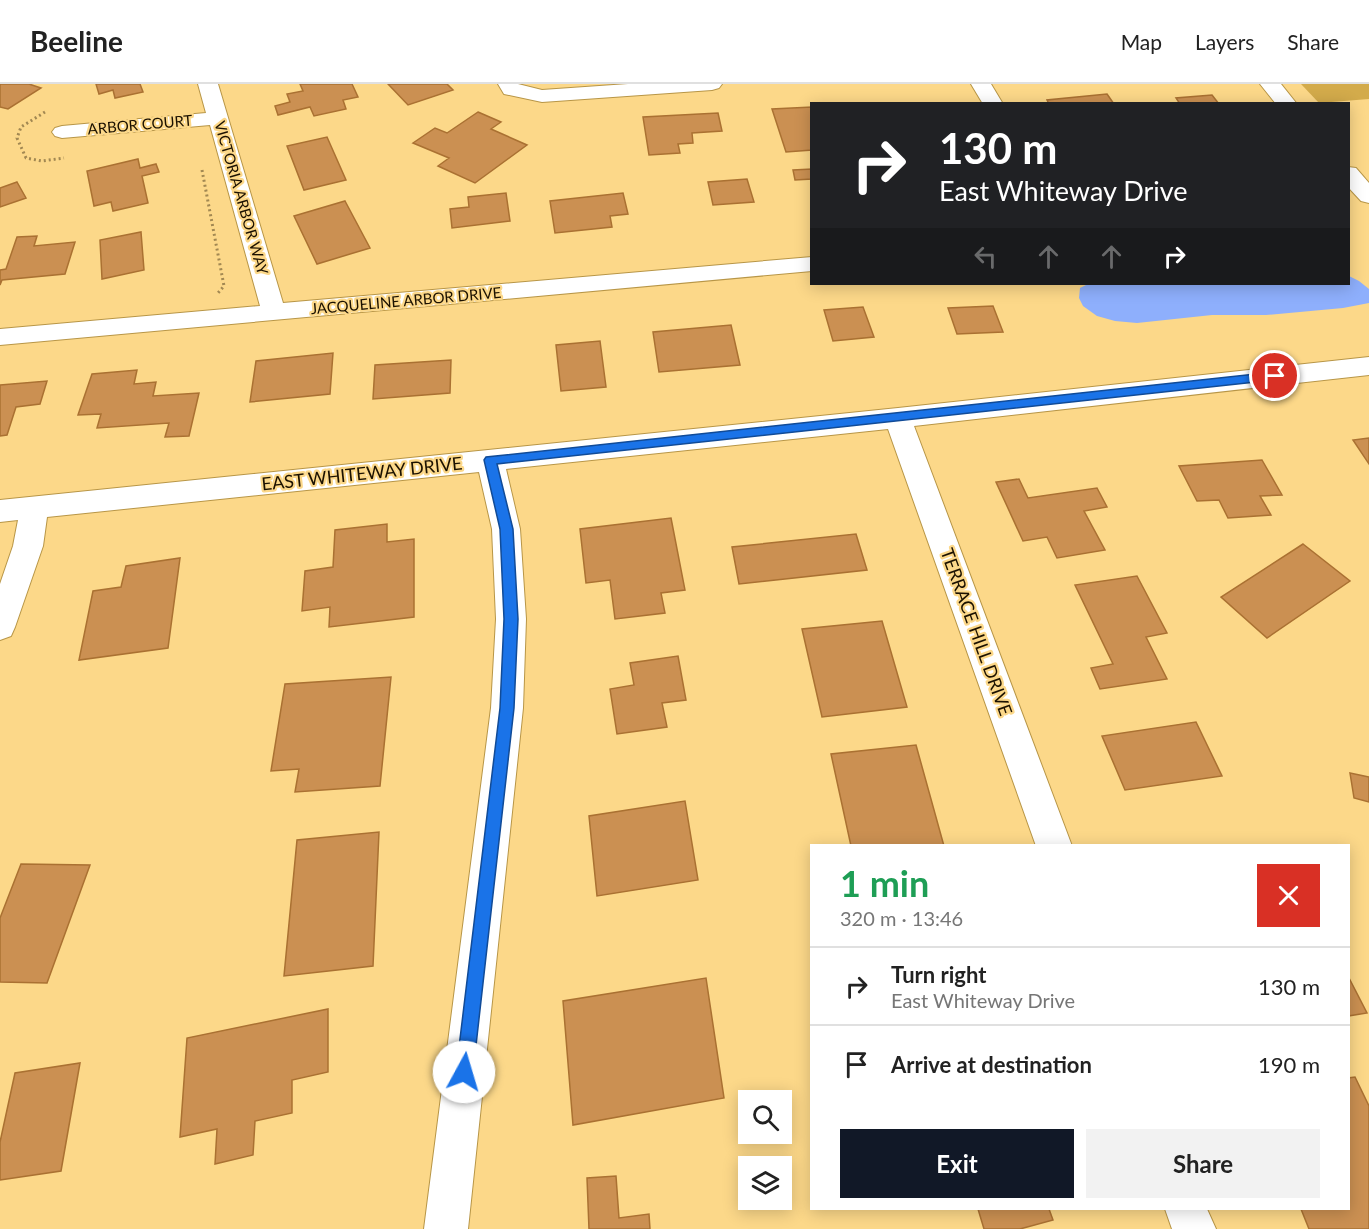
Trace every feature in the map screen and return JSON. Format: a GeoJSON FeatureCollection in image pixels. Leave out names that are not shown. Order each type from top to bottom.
{"type":"FeatureCollection","features":[{"type":"Feature","properties":{"kind":"street","name":"VICTORIA ARBOR WAY"},"geometry":{"type":"LineString","coordinates":[[208,84],[273,313]]}},
{"type":"Feature","properties":{"kind":"street"},"geometry":{"type":"LineString","coordinates":[[508,84],[511,90],[542,96],[712,84]]}},
{"type":"Feature","properties":{"kind":"street"},"geometry":{"type":"LineString","coordinates":[[981,84],[992,102]]}},
{"type":"Feature","properties":{"kind":"street"},"geometry":{"type":"LineString","coordinates":[[1270,84],[1285,102]]}},
{"type":"Feature","properties":{"kind":"street","name":"ARBOR COURT"},"geometry":{"type":"LineString","coordinates":[[62,132],[218,118]]}},
{"type":"Feature","properties":{"kind":"street"},"geometry":{"type":"LineString","coordinates":[[1350,175],[1369,196]]}},
{"type":"Feature","properties":{"kind":"street","name":"JACQUELINE ARBOR DRIVE"},"geometry":{"type":"LineString","coordinates":[[0,337],[810,264]]}},
{"type":"Feature","properties":{"kind":"street","name":"EAST WHITEWAY DRIVE"},"geometry":{"type":"LineString","coordinates":[[0,511],[898,418],[1369,366]]}},
{"type":"Feature","properties":{"kind":"street","name":"TERRACE HILL DRIVE"},"geometry":{"type":"LineString","coordinates":[[898,418],[1053,844]]}},
{"type":"Feature","properties":{"kind":"street"},"geometry":{"type":"LineString","coordinates":[[446,1229],[507,708],[511,619],[506,529],[490,460]]}},
{"type":"Feature","properties":{"kind":"street"},"geometry":{"type":"LineString","coordinates":[[0,627],[28,546],[34,508]]}},
{"type":"Feature","properties":{"kind":"street"},"geometry":{"type":"LineString","coordinates":[[1186,1210],[1194,1229]]}},
{"type":"Feature","properties":{"kind":"path"},"geometry":{"type":"LineString","coordinates":[[202,170],[224,286],[212,299]]}},
{"type":"Feature","properties":{"kind":"shaded area"},"geometry":{"type":"Polygon","coordinates":[[[1301,84],[1369,84],[1369,99],[1318,102],[1301,84]]]}},
{"type":"Feature","properties":{"kind":"water"},"geometry":{"type":"Polygon","coordinates":[[[1350,276],[1369,289],[1369,303],[1343,308],[1266,315],[1212,315],[1137,323],[1115,321],[1097,316],[1083,306],[1079,298],[1080,288],[1086,285],[1350,285],[1350,276]]]}},
{"type":"Feature","properties":{"kind":"building"},"geometry":{"type":"Polygon","coordinates":[[[0,84],[29,84],[41,88],[8,109],[0,107],[0,84]]]}},
{"type":"Feature","properties":{"kind":"building"},"geometry":{"type":"Polygon","coordinates":[[[96,84],[140,84],[143,92],[115,98],[113,90],[99,94],[96,84]]]}},
{"type":"Feature","properties":{"kind":"building"},"geometry":{"type":"Polygon","coordinates":[[[300,84],[352,84],[358,97],[343,100],[346,109],[314,116],[310,107],[278,115],[275,106],[290,102],[287,94],[303,91],[300,84]]]}},
{"type":"Feature","properties":{"kind":"building"},"geometry":{"type":"Polygon","coordinates":[[[388,84],[447,84],[453,90],[408,105],[388,84]]]}},
{"type":"Feature","properties":{"kind":"building"},"geometry":{"type":"Polygon","coordinates":[[[1107,94],[1113,102],[1048,102],[1047,100],[1107,94]]]}},
{"type":"Feature","properties":{"kind":"building"},"geometry":{"type":"Polygon","coordinates":[[[1212,95],[1217,102],[1179,102],[1176,98],[1212,95]]]}},
{"type":"Feature","properties":{"kind":"building"},"geometry":{"type":"Polygon","coordinates":[[[810,107],[810,150],[786,152],[772,109],[810,107]]]}},
{"type":"Feature","properties":{"kind":"building"},"geometry":{"type":"Polygon","coordinates":[[[478,112],[501,122],[491,129],[527,145],[475,183],[438,166],[449,158],[413,143],[435,128],[447,133],[478,112]]]}},
{"type":"Feature","properties":{"kind":"building"},"geometry":{"type":"Polygon","coordinates":[[[718,113],[722,131],[692,133],[693,143],[678,144],[680,153],[649,155],[643,117],[718,113]]]}},
{"type":"Feature","properties":{"kind":"building"},"geometry":{"type":"Polygon","coordinates":[[[327,137],[346,180],[304,190],[287,146],[327,137]]]}},
{"type":"Feature","properties":{"kind":"building"},"geometry":{"type":"Polygon","coordinates":[[[138,159],[140,168],[156,164],[159,172],[142,176],[148,203],[113,211],[111,202],[94,206],[87,171],[138,159]]]}},
{"type":"Feature","properties":{"kind":"building"},"geometry":{"type":"Polygon","coordinates":[[[810,169],[810,179],[795,180],[793,170],[810,169]]]}},
{"type":"Feature","properties":{"kind":"building"},"geometry":{"type":"Polygon","coordinates":[[[747,179],[754,202],[713,205],[708,182],[747,179]]]}},
{"type":"Feature","properties":{"kind":"building"},"geometry":{"type":"Polygon","coordinates":[[[17,182],[26,198],[0,207],[0,188],[17,182]]]}},
{"type":"Feature","properties":{"kind":"building"},"geometry":{"type":"Polygon","coordinates":[[[506,193],[510,221],[452,228],[450,209],[469,207],[468,197],[506,193]]]}},
{"type":"Feature","properties":{"kind":"building"},"geometry":{"type":"Polygon","coordinates":[[[623,193],[628,214],[610,216],[612,227],[555,233],[550,201],[623,193]]]}},
{"type":"Feature","properties":{"kind":"building"},"geometry":{"type":"Polygon","coordinates":[[[345,201],[370,248],[317,264],[294,216],[345,201]]]}},
{"type":"Feature","properties":{"kind":"building"},"geometry":{"type":"Polygon","coordinates":[[[141,232],[144,270],[102,279],[100,240],[141,232]]]}},
{"type":"Feature","properties":{"kind":"building"},"geometry":{"type":"Polygon","coordinates":[[[37,236],[34,246],[75,242],[65,274],[2,280],[0,285],[0,270],[6,269],[17,237],[37,236]]]}},
{"type":"Feature","properties":{"kind":"building"},"geometry":{"type":"Polygon","coordinates":[[[993,306],[1003,332],[957,334],[948,308],[993,306]]]}},
{"type":"Feature","properties":{"kind":"building"},"geometry":{"type":"Polygon","coordinates":[[[863,307],[874,337],[833,341],[824,310],[863,307]]]}},
{"type":"Feature","properties":{"kind":"building"},"geometry":{"type":"Polygon","coordinates":[[[731,325],[740,365],[659,372],[653,332],[731,325]]]}},
{"type":"Feature","properties":{"kind":"building"},"geometry":{"type":"Polygon","coordinates":[[[600,341],[606,387],[561,391],[556,345],[600,341]]]}},
{"type":"Feature","properties":{"kind":"building"},"geometry":{"type":"Polygon","coordinates":[[[333,353],[330,394],[250,402],[256,361],[333,353]]]}},
{"type":"Feature","properties":{"kind":"building"},"geometry":{"type":"Polygon","coordinates":[[[451,360],[450,393],[373,399],[375,365],[451,360]]]}},
{"type":"Feature","properties":{"kind":"building"},"geometry":{"type":"Polygon","coordinates":[[[137,370],[134,384],[156,382],[153,396],[199,393],[189,436],[165,437],[169,423],[97,428],[101,414],[78,415],[92,374],[137,370]]]}},
{"type":"Feature","properties":{"kind":"building"},"geometry":{"type":"Polygon","coordinates":[[[47,381],[40,404],[16,407],[7,435],[0,436],[0,385],[47,381]]]}},
{"type":"Feature","properties":{"kind":"building"},"geometry":{"type":"Polygon","coordinates":[[[1369,438],[1369,464],[1353,440],[1369,438]]]}},
{"type":"Feature","properties":{"kind":"building"},"geometry":{"type":"Polygon","coordinates":[[[1262,460],[1282,495],[1260,496],[1271,515],[1228,518],[1219,500],[1197,501],[1179,466],[1262,460]]]}},
{"type":"Feature","properties":{"kind":"building"},"geometry":{"type":"Polygon","coordinates":[[[1019,479],[1028,498],[1097,488],[1107,507],[1084,511],[1105,550],[1057,558],[1047,537],[1023,541],[996,482],[1019,479]]]}},
{"type":"Feature","properties":{"kind":"building"},"geometry":{"type":"Polygon","coordinates":[[[671,518],[685,590],[661,593],[665,613],[615,619],[610,580],[586,583],[580,529],[671,518]]]}},
{"type":"Feature","properties":{"kind":"building"},"geometry":{"type":"Polygon","coordinates":[[[387,524],[387,542],[414,539],[414,617],[329,627],[330,607],[302,611],[305,571],[333,567],[335,530],[387,524]]]}},
{"type":"Feature","properties":{"kind":"building"},"geometry":{"type":"Polygon","coordinates":[[[856,534],[867,570],[739,584],[732,547],[856,534]]]}},
{"type":"Feature","properties":{"kind":"building"},"geometry":{"type":"Polygon","coordinates":[[[1303,544],[1350,581],[1267,638],[1221,597],[1303,544]]]}},
{"type":"Feature","properties":{"kind":"building"},"geometry":{"type":"Polygon","coordinates":[[[180,558],[168,648],[79,660],[93,591],[121,587],[126,566],[180,558]]]}},
{"type":"Feature","properties":{"kind":"building"},"geometry":{"type":"Polygon","coordinates":[[[1137,576],[1167,633],[1146,637],[1167,679],[1100,689],[1091,668],[1113,664],[1075,585],[1137,576]]]}},
{"type":"Feature","properties":{"kind":"building"},"geometry":{"type":"Polygon","coordinates":[[[882,621],[907,707],[822,717],[802,629],[882,621]]]}},
{"type":"Feature","properties":{"kind":"building"},"geometry":{"type":"Polygon","coordinates":[[[678,656],[686,700],[662,703],[667,727],[617,734],[610,689],[634,685],[630,663],[678,656]]]}},
{"type":"Feature","properties":{"kind":"building"},"geometry":{"type":"Polygon","coordinates":[[[391,677],[380,786],[295,792],[299,769],[271,771],[285,684],[391,677]]]}},
{"type":"Feature","properties":{"kind":"building"},"geometry":{"type":"Polygon","coordinates":[[[1196,722],[1222,776],[1125,790],[1102,736],[1196,722]]]}},
{"type":"Feature","properties":{"kind":"building"},"geometry":{"type":"Polygon","coordinates":[[[916,745],[943,844],[851,844],[831,754],[916,745]]]}},
{"type":"Feature","properties":{"kind":"building"},"geometry":{"type":"Polygon","coordinates":[[[1350,773],[1369,777],[1369,802],[1354,798],[1350,773]]]}},
{"type":"Feature","properties":{"kind":"building"},"geometry":{"type":"Polygon","coordinates":[[[685,801],[698,880],[597,896],[589,816],[685,801]]]}},
{"type":"Feature","properties":{"kind":"building"},"geometry":{"type":"Polygon","coordinates":[[[379,832],[373,966],[284,976],[297,840],[379,832]]]}},
{"type":"Feature","properties":{"kind":"building"},"geometry":{"type":"Polygon","coordinates":[[[21,864],[90,865],[47,983],[0,982],[0,918],[21,864]]]}},
{"type":"Feature","properties":{"kind":"building"},"geometry":{"type":"Polygon","coordinates":[[[706,978],[724,1098],[573,1125],[563,1001],[706,978]]]}},
{"type":"Feature","properties":{"kind":"building"},"geometry":{"type":"Polygon","coordinates":[[[1350,980],[1367,1013],[1350,1016],[1350,980]]]}},
{"type":"Feature","properties":{"kind":"building"},"geometry":{"type":"Polygon","coordinates":[[[328,1009],[328,1072],[292,1080],[292,1113],[255,1121],[253,1155],[215,1164],[217,1129],[180,1137],[187,1038],[328,1009]]]}},
{"type":"Feature","properties":{"kind":"building"},"geometry":{"type":"Polygon","coordinates":[[[80,1063],[61,1171],[0,1180],[0,1142],[15,1073],[80,1063]]]}},
{"type":"Feature","properties":{"kind":"building"},"geometry":{"type":"Polygon","coordinates":[[[1355,1077],[1369,1106],[1369,1229],[1309,1229],[1301,1210],[1350,1210],[1350,1078],[1355,1077]]]}},
{"type":"Feature","properties":{"kind":"building"},"geometry":{"type":"Polygon","coordinates":[[[616,1176],[619,1218],[649,1214],[650,1229],[589,1229],[587,1178],[616,1176]]]}},
{"type":"Feature","properties":{"kind":"building"},"geometry":{"type":"Polygon","coordinates":[[[978,1210],[1049,1210],[1053,1220],[1020,1229],[984,1229],[978,1210]]]}},
{"type":"Feature","properties":{"kind":"route"},"geometry":{"type":"LineString","coordinates":[[464,1072],[507,708],[511,619],[506,529],[490,460],[1275,376]]}}]}
